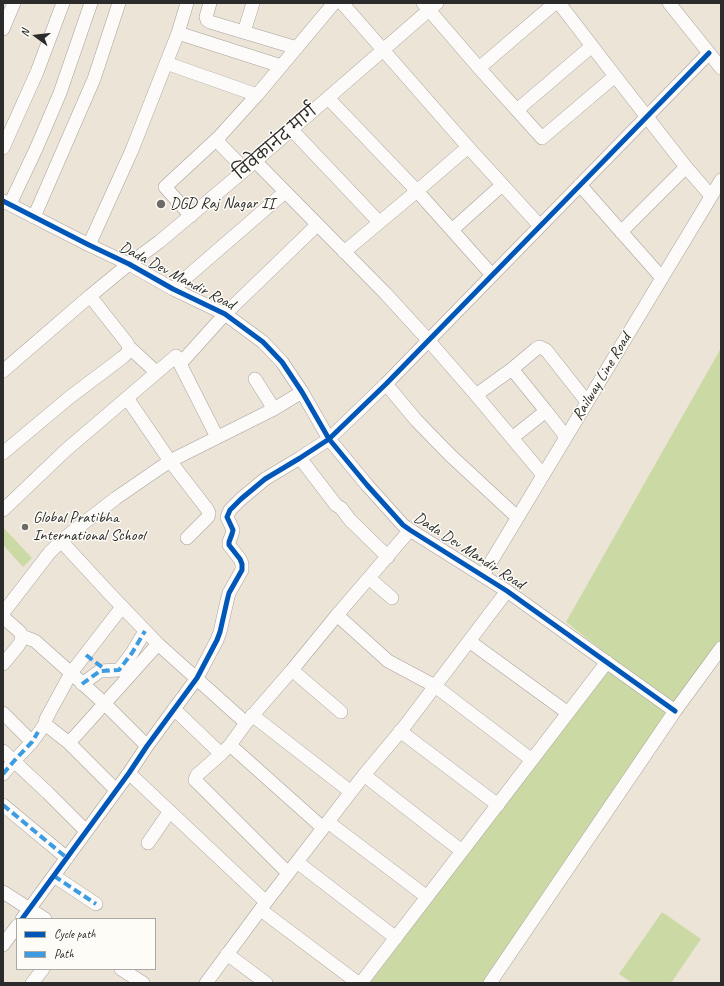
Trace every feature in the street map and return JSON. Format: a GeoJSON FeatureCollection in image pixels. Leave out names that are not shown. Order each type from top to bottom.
{"type":"FeatureCollection","features":[{"type":"Feature","properties":{"kind":"street"},"geometry":{"type":"LineString","coordinates":[[3,148],[37,72],[63,3]]}},
{"type":"Feature","properties":{"kind":"street"},"geometry":{"type":"LineString","coordinates":[[6,202],[36,149],[60,93],[91,3]]}},
{"type":"Feature","properties":{"kind":"street"},"geometry":{"type":"LineString","coordinates":[[34,217],[94,79],[118,3]]}},
{"type":"Feature","properties":{"kind":"street"},"geometry":{"type":"LineString","coordinates":[[89,245],[132,150],[178,33],[187,3]]}},
{"type":"Feature","properties":{"kind":"street"},"geometry":{"type":"LineString","coordinates":[[210,3],[206,17],[210,22],[297,48]]}},
{"type":"Feature","properties":{"kind":"street"},"geometry":{"type":"LineString","coordinates":[[244,32],[253,3]]}},
{"type":"Feature","properties":{"kind":"street"},"geometry":{"type":"LineString","coordinates":[[191,216],[166,187],[219,137],[257,95],[334,3]]}},
{"type":"Feature","properties":{"kind":"street"},"geometry":{"type":"LineString","coordinates":[[342,3],[468,148],[540,226]]}},
{"type":"Feature","properties":{"kind":"street"},"geometry":{"type":"LineString","coordinates":[[479,68],[555,3]]}},
{"type":"Feature","properties":{"kind":"street"},"geometry":{"type":"LineString","coordinates":[[559,3],[646,117],[711,196]]}},
{"type":"Feature","properties":{"kind":"street"},"geometry":{"type":"LineString","coordinates":[[669,3],[721,68]]}},
{"type":"Feature","properties":{"kind":"street"},"geometry":{"type":"LineString","coordinates":[[3,29],[10,4]]}},
{"type":"Feature","properties":{"kind":"street"},"geometry":{"type":"LineString","coordinates":[[429,5],[479,68],[542,138],[614,76]]}},
{"type":"Feature","properties":{"kind":"street","name":"विवेकानंद मार्ग"},"geometry":{"type":"LineString","coordinates":[[3,371],[90,296],[191,216],[292,130],[382,50],[429,5]]}},
{"type":"Feature","properties":{"kind":"street"},"geometry":{"type":"LineString","coordinates":[[178,33],[281,66]]}},
{"type":"Feature","properties":{"kind":"street"},"geometry":{"type":"LineString","coordinates":[[517,110],[592,46]]}},
{"type":"Feature","properties":{"kind":"street"},"geometry":{"type":"LineString","coordinates":[[26,914],[197,678],[217,640],[228,597],[242,570],[240,559],[229,545],[233,530],[227,517],[230,510],[265,480],[329,439],[429,341],[709,53]]}},
{"type":"Feature","properties":{"kind":"street"},"geometry":{"type":"LineString","coordinates":[[166,63],[257,95]]}},
{"type":"Feature","properties":{"kind":"street"},"geometry":{"type":"LineString","coordinates":[[328,98],[417,191],[492,275]]}},
{"type":"Feature","properties":{"kind":"street"},"geometry":{"type":"LineString","coordinates":[[292,130],[379,222]]}},
{"type":"Feature","properties":{"kind":"street"},"geometry":{"type":"LineString","coordinates":[[219,137],[220,144],[245,170]]}},
{"type":"Feature","properties":{"kind":"street"},"geometry":{"type":"LineString","coordinates":[[344,252],[468,148]]}},
{"type":"Feature","properties":{"kind":"street"},"geometry":{"type":"LineString","coordinates":[[255,161],[386,294],[476,395],[543,475]]}},
{"type":"Feature","properties":{"kind":"street"},"geometry":{"type":"LineString","coordinates":[[621,232],[686,167]]}},
{"type":"Feature","properties":{"kind":"street","name":"Railway Line Road"},"geometry":{"type":"LineString","coordinates":[[482,575],[721,180]]}},
{"type":"Feature","properties":{"kind":"street"},"geometry":{"type":"LineString","coordinates":[[580,184],[662,278]]}},
{"type":"Feature","properties":{"kind":"street"},"geometry":{"type":"LineString","coordinates":[[452,230],[502,185]]}},
{"type":"Feature","properties":{"kind":"street"},"geometry":{"type":"LineString","coordinates":[[173,289],[286,192]]}},
{"type":"Feature","properties":{"kind":"street","name":"Dada Dev Mandir Road"},"geometry":{"type":"LineString","coordinates":[[6,202],[129,264],[173,289],[225,314],[263,342],[282,362],[302,392],[329,439],[403,525],[507,590],[675,711]]}},
{"type":"Feature","properties":{"kind":"street"},"geometry":{"type":"LineString","coordinates":[[180,364],[225,314],[317,225]]}},
{"type":"Feature","properties":{"kind":"street"},"geometry":{"type":"LineString","coordinates":[[90,296],[129,347],[156,372]]}},
{"type":"Feature","properties":{"kind":"street"},"geometry":{"type":"LineString","coordinates":[[3,453],[70,397],[123,357],[128,352],[129,347]]}},
{"type":"Feature","properties":{"kind":"street"},"geometry":{"type":"LineString","coordinates":[[476,395],[512,369],[536,349],[542,348],[546,350],[587,402]]}},
{"type":"Feature","properties":{"kind":"street"},"geometry":{"type":"LineString","coordinates":[[3,510],[66,450],[176,356],[217,437]]}},
{"type":"Feature","properties":{"kind":"street"},"geometry":{"type":"LineString","coordinates":[[512,369],[566,437]]}},
{"type":"Feature","properties":{"kind":"street"},"geometry":{"type":"LineString","coordinates":[[255,379],[274,409]]}},
{"type":"Feature","properties":{"kind":"street"},"geometry":{"type":"LineString","coordinates":[[386,384],[416,420],[450,455],[517,517]]}},
{"type":"Feature","properties":{"kind":"street"},"geometry":{"type":"LineString","coordinates":[[3,613],[45,557],[61,541],[116,498],[170,461],[274,409],[302,392]]}},
{"type":"Feature","properties":{"kind":"street"},"geometry":{"type":"LineString","coordinates":[[126,398],[170,461],[208,509],[209,513],[206,520],[187,538]]}},
{"type":"Feature","properties":{"kind":"street"},"geometry":{"type":"LineString","coordinates":[[512,438],[546,411]]}},
{"type":"Feature","properties":{"kind":"street"},"geometry":{"type":"LineString","coordinates":[[300,458],[336,505],[341,508],[350,520],[388,556]]}},
{"type":"Feature","properties":{"kind":"street"},"geometry":{"type":"LineString","coordinates":[[288,873],[195,780],[197,775],[226,750],[249,719],[410,530]]}},
{"type":"Feature","properties":{"kind":"street"},"geometry":{"type":"LineString","coordinates":[[61,541],[145,631],[197,678],[249,719],[351,792]]}},
{"type":"Feature","properties":{"kind":"street"},"geometry":{"type":"LineString","coordinates":[[369,578],[392,598]]}},
{"type":"Feature","properties":{"kind":"street"},"geometry":{"type":"LineString","coordinates":[[206,983],[296,862],[435,686],[507,590]]}},
{"type":"Feature","properties":{"kind":"street"},"geometry":{"type":"LineString","coordinates":[[3,774],[32,742],[45,724],[46,718],[71,673],[122,607]]}},
{"type":"Feature","properties":{"kind":"street"},"geometry":{"type":"LineString","coordinates":[[337,615],[388,661],[435,686],[532,760]]}},
{"type":"Feature","properties":{"kind":"street"},"geometry":{"type":"LineString","coordinates":[[3,617],[20,632],[22,636],[35,640],[105,704],[147,746]]}},
{"type":"Feature","properties":{"kind":"street"},"geometry":{"type":"LineString","coordinates":[[82,684],[100,671],[119,670],[132,653],[145,631]]}},
{"type":"Feature","properties":{"kind":"street"},"geometry":{"type":"LineString","coordinates":[[3,664],[18,646],[22,636]]}},
{"type":"Feature","properties":{"kind":"street"},"geometry":{"type":"LineString","coordinates":[[469,641],[568,713]]}},
{"type":"Feature","properties":{"kind":"street"},"geometry":{"type":"LineString","coordinates":[[69,743],[158,644]]}},
{"type":"Feature","properties":{"kind":"street"},"geometry":{"type":"LineString","coordinates":[[490,983],[675,711],[721,648]]}},
{"type":"Feature","properties":{"kind":"street"},"geometry":{"type":"LineString","coordinates":[[86,655],[107,671]]}},
{"type":"Feature","properties":{"kind":"street"},"geometry":{"type":"LineString","coordinates":[[129,773],[229,868],[263,906],[360,983],[607,662]]}},
{"type":"Feature","properties":{"kind":"street"},"geometry":{"type":"LineString","coordinates":[[292,670],[341,712]]}},
{"type":"Feature","properties":{"kind":"street"},"geometry":{"type":"LineString","coordinates":[[174,709],[326,825],[427,897]]}},
{"type":"Feature","properties":{"kind":"street"},"geometry":{"type":"LineString","coordinates":[[3,713],[32,742]]}},
{"type":"Feature","properties":{"kind":"street"},"geometry":{"type":"LineString","coordinates":[[45,724],[69,743],[116,790]]}},
{"type":"Feature","properties":{"kind":"street"},"geometry":{"type":"LineString","coordinates":[[400,731],[498,805]]}},
{"type":"Feature","properties":{"kind":"street"},"geometry":{"type":"LineString","coordinates":[[3,751],[86,831]]}},
{"type":"Feature","properties":{"kind":"street"},"geometry":{"type":"LineString","coordinates":[[364,775],[462,851]]}},
{"type":"Feature","properties":{"kind":"street"},"geometry":{"type":"LineString","coordinates":[[3,805],[67,858]]}},
{"type":"Feature","properties":{"kind":"street"},"geometry":{"type":"LineString","coordinates":[[148,842],[170,811]]}},
{"type":"Feature","properties":{"kind":"street"},"geometry":{"type":"LineString","coordinates":[[296,862],[396,938]]}},
{"type":"Feature","properties":{"kind":"street"},"geometry":{"type":"LineString","coordinates":[[54,876],[96,904]]}},
{"type":"Feature","properties":{"kind":"street"},"geometry":{"type":"LineString","coordinates":[[3,892],[26,914],[41,918]]}},
{"type":"Feature","properties":{"kind":"street"},"geometry":{"type":"LineString","coordinates":[[3,945],[16,927]]}},
{"type":"Feature","properties":{"kind":"street"},"geometry":{"type":"LineString","coordinates":[[227,954],[266,983]]}},
{"type":"Feature","properties":{"kind":"street"},"geometry":{"type":"LineString","coordinates":[[32,983],[42,970]]}},
{"type":"Feature","properties":{"kind":"street"},"geometry":{"type":"LineString","coordinates":[[123,970],[143,983]]}},
{"type":"Feature","properties":{"kind":"green space"},"geometry":{"type":"Polygon","coordinates":[[[721,348],[721,640],[483,983],[370,983],[614,660],[566,622],[721,348]]]}},
{"type":"Feature","properties":{"kind":"green space"},"geometry":{"type":"Polygon","coordinates":[[[3,527],[32,558],[23,567],[3,545],[3,527]]]}},
{"type":"Feature","properties":{"kind":"green space"},"geometry":{"type":"Polygon","coordinates":[[[662,912],[701,939],[671,983],[632,983],[619,974],[662,912]]]}},
{"type":"Feature","properties":{"kind":"marked path"},"geometry":{"type":"LineString","coordinates":[[82,684],[100,671],[119,670],[132,653],[145,631]]}},
{"type":"Feature","properties":{"kind":"marked path"},"geometry":{"type":"LineString","coordinates":[[86,655],[107,671]]}},
{"type":"Feature","properties":{"kind":"marked path"},"geometry":{"type":"LineString","coordinates":[[3,774],[32,742],[38,732]]}},
{"type":"Feature","properties":{"kind":"marked path"},"geometry":{"type":"LineString","coordinates":[[3,805],[67,858]]}},
{"type":"Feature","properties":{"kind":"marked path"},"geometry":{"type":"LineString","coordinates":[[54,876],[96,904]]}},
{"type":"Feature","properties":{"kind":"cycle path"},"geometry":{"type":"LineString","coordinates":[[23,918],[197,678],[217,640],[229,593],[242,570],[240,559],[229,545],[233,530],[227,517],[230,510],[265,479],[329,439],[386,384],[709,53]]}},
{"type":"Feature","properties":{"kind":"cycle path"},"geometry":{"type":"LineString","coordinates":[[3,201],[129,264],[173,289],[225,314],[263,342],[282,362],[302,392],[329,439],[403,525],[507,591],[675,711]]}},
{"type":"Feature","properties":{"kind":"place","name":"DGD Raj Nagar II"},"geometry":{"type":"Point","coordinates":[161,204]}},
{"type":"Feature","properties":{"kind":"place","name":"Global Pratibha International School"},"geometry":{"type":"Point","coordinates":[25,527]}}]}
